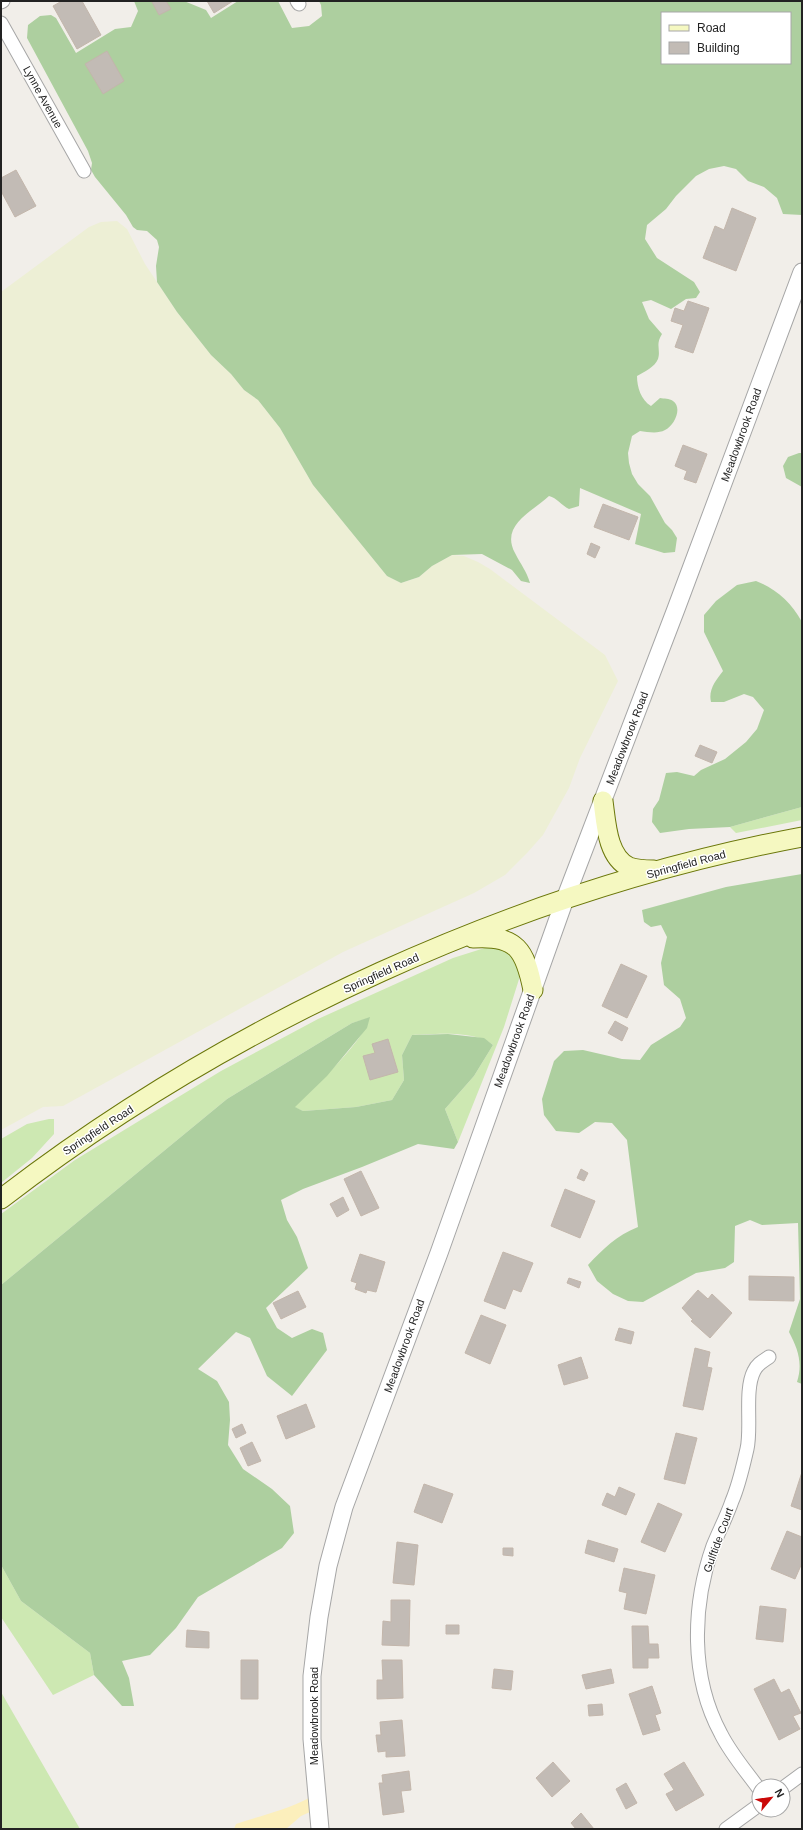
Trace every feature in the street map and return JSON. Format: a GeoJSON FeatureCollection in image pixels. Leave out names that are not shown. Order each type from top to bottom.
{"type":"FeatureCollection","features":[{"type":"Feature","properties":{"kind":"main road"},"geometry":{"type":"LineString","coordinates":[[603,801],[612,847],[618,860],[630,867],[640,870],[663,870]]}},
{"type":"Feature","properties":{"kind":"main road","name":"Springfield Road"},"geometry":{"type":"LineString","coordinates":[[1,1199],[68,1150],[128,1110],[240,1043],[342,990],[459,939],[565,899],[706,858],[802,837]]}},
{"type":"Feature","properties":{"kind":"main road"},"geometry":{"type":"LineString","coordinates":[[459,939],[484,937],[499,938],[512,944],[522,953],[527,963],[533,990]]}},
{"type":"Feature","properties":{"kind":"street","name":"Lynne Avenue"},"geometry":{"type":"LineString","coordinates":[[1,23],[84,171]]}},
{"type":"Feature","properties":{"kind":"street","name":"Meadowbrook Road"},"geometry":{"type":"LineString","coordinates":[[320,1829],[312,1739],[312,1676],[318,1617],[328,1566],[344,1507],[439,1254],[461,1186],[565,899],[676,609],[802,272]]}},
{"type":"Feature","properties":{"kind":"street","name":"Gulftide Court"},"geometry":{"type":"LineString","coordinates":[[751,1778],[721,1734],[701,1680],[697,1648],[698,1616],[703,1582],[714,1546],[733,1500],[748,1447],[749,1413],[753,1371],[760,1362],[769,1357]]}},
{"type":"Feature","properties":{"kind":"street"},"geometry":{"type":"LineString","coordinates":[[791,1782],[802,1774]]}},
{"type":"Feature","properties":{"kind":"street"},"geometry":{"type":"LineString","coordinates":[[726,1829],[751,1811]]}},
{"type":"Feature","properties":{"kind":"green space"},"geometry":{"type":"Polygon","coordinates":[[[134,1],[184,1],[206,10],[211,18],[238,1],[278,1],[292,28],[309,26],[322,16],[319,1],[802,1],[802,215],[783,214],[777,198],[764,187],[748,181],[736,169],[724,166],[709,169],[696,176],[676,196],[666,209],[647,225],[645,239],[657,258],[694,282],[700,292],[696,298],[686,299],[671,309],[651,300],[642,302],[649,319],[662,334],[658,344],[659,356],[657,362],[637,376],[639,389],[642,397],[651,406],[660,398],[668,399],[676,404],[677,412],[674,421],[665,430],[656,432],[640,431],[632,436],[628,453],[629,463],[632,474],[638,484],[650,496],[665,523],[677,538],[675,552],[664,553],[635,544],[641,514],[580,488],[579,506],[569,509],[549,496],[520,520],[515,527],[511,543],[530,583],[521,581],[512,570],[482,554],[452,555],[432,566],[419,577],[401,583],[387,576],[313,485],[280,428],[258,400],[244,390],[231,374],[211,355],[177,312],[157,282],[156,266],[159,247],[157,240],[147,231],[137,230],[133,227],[126,215],[95,177],[91,170],[92,163],[88,151],[27,38],[28,25],[40,16],[51,15],[56,18],[76,53],[115,29],[131,27],[138,11],[134,1]]]}},
{"type":"Feature","properties":{"kind":"green space"},"geometry":{"type":"Polygon","coordinates":[[[117,221],[127,229],[145,264],[177,312],[211,355],[231,374],[244,390],[258,400],[280,428],[313,485],[387,576],[401,583],[411,580],[419,577],[432,566],[452,555],[464,556],[478,562],[490,569],[605,655],[618,681],[580,758],[569,788],[543,835],[505,875],[474,893],[343,952],[63,1106],[43,1107],[1,1130],[1,292],[89,227],[101,222],[117,221]]]}},
{"type":"Feature","properties":{"kind":"green space"},"geometry":{"type":"Polygon","coordinates":[[[802,453],[802,487],[786,478],[783,466],[788,457],[802,453]]]}},
{"type":"Feature","properties":{"kind":"green space"},"geometry":{"type":"Polygon","coordinates":[[[756,581],[770,588],[788,602],[802,622],[802,807],[730,827],[689,829],[660,833],[652,822],[653,809],[659,800],[666,773],[677,772],[694,776],[701,770],[725,759],[746,742],[757,729],[764,710],[753,697],[744,694],[724,702],[711,702],[710,698],[712,689],[723,671],[704,632],[704,615],[716,601],[737,585],[756,581]]]}},
{"type":"Feature","properties":{"kind":"green space"},"geometry":{"type":"Polygon","coordinates":[[[802,807],[802,820],[736,833],[730,827],[802,807]]]}},
{"type":"Feature","properties":{"kind":"green space"},"geometry":{"type":"Polygon","coordinates":[[[802,874],[802,1384],[797,1382],[800,1369],[799,1356],[789,1332],[800,1299],[798,1223],[762,1225],[750,1220],[735,1226],[734,1262],[725,1268],[696,1273],[643,1302],[628,1301],[613,1294],[597,1281],[588,1265],[611,1243],[623,1234],[638,1227],[627,1140],[612,1123],[595,1122],[579,1133],[556,1131],[544,1115],[542,1099],[554,1061],[564,1051],[583,1050],[622,1059],[640,1060],[651,1045],[680,1027],[686,1018],[680,999],[664,985],[661,963],[667,937],[661,925],[651,927],[644,922],[642,910],[726,887],[802,874]]]}},
{"type":"Feature","properties":{"kind":"green space"},"geometry":{"type":"Polygon","coordinates":[[[494,945],[509,950],[518,962],[520,976],[504,1027],[458,1142],[445,1109],[474,1076],[493,1045],[486,1040],[476,1037],[454,1034],[412,1035],[402,1055],[404,1080],[392,1100],[356,1107],[303,1111],[294,1107],[349,1051],[366,1027],[369,1018],[352,1023],[227,1099],[1,1285],[1,1214],[75,1160],[221,1071],[318,1019],[453,958],[494,945]]]}},
{"type":"Feature","properties":{"kind":"green space"},"geometry":{"type":"Polygon","coordinates":[[[370,1017],[367,1028],[327,1076],[295,1107],[303,1111],[356,1107],[392,1100],[404,1080],[402,1055],[412,1035],[448,1034],[484,1038],[493,1045],[474,1076],[445,1109],[458,1142],[454,1149],[418,1144],[303,1189],[281,1200],[287,1220],[297,1237],[308,1268],[266,1308],[277,1328],[292,1338],[312,1329],[323,1333],[327,1350],[292,1396],[267,1376],[250,1338],[236,1332],[198,1369],[217,1381],[229,1402],[230,1420],[228,1445],[243,1469],[272,1489],[290,1506],[294,1533],[282,1548],[198,1597],[176,1628],[150,1655],[122,1661],[129,1678],[134,1706],[122,1706],[94,1675],[90,1653],[21,1601],[1,1565],[1,1285],[227,1099],[352,1023],[370,1017]]]}},
{"type":"Feature","properties":{"kind":"green space"},"geometry":{"type":"Polygon","coordinates":[[[54,1119],[54,1134],[32,1158],[1,1183],[1,1139],[27,1124],[54,1119]]]}},
{"type":"Feature","properties":{"kind":"green space"},"geometry":{"type":"Polygon","coordinates":[[[1,1565],[21,1601],[90,1653],[94,1675],[53,1695],[1,1617],[1,1565]]]}},
{"type":"Feature","properties":{"kind":"green space"},"geometry":{"type":"Polygon","coordinates":[[[1,1692],[80,1829],[1,1829],[1,1692]]]}},
{"type":"Feature","properties":{"kind":"sand"},"geometry":{"type":"Polygon","coordinates":[[[309,1798],[310,1812],[301,1816],[286,1829],[234,1829],[236,1824],[282,1809],[309,1798]]]}},
{"type":"Feature","properties":{"kind":"building"},"geometry":{"type":"Polygon","coordinates":[[[62,1],[82,1],[101,35],[77,49],[53,6],[62,1]]]}},
{"type":"Feature","properties":{"kind":"building"},"geometry":{"type":"Polygon","coordinates":[[[166,1],[171,9],[159,15],[152,2],[166,1]]]}},
{"type":"Feature","properties":{"kind":"building"},"geometry":{"type":"Polygon","coordinates":[[[207,1],[233,1],[214,13],[207,1]]]}},
{"type":"Feature","properties":{"kind":"building"},"geometry":{"type":"Polygon","coordinates":[[[107,51],[124,81],[103,94],[85,64],[107,51]]]}},
{"type":"Feature","properties":{"kind":"building"},"geometry":{"type":"Polygon","coordinates":[[[16,170],[36,206],[15,217],[1,191],[1,178],[16,170]]]}},
{"type":"Feature","properties":{"kind":"building"},"geometry":{"type":"Polygon","coordinates":[[[732,208],[756,218],[736,271],[703,258],[715,226],[724,230],[732,208]]]}},
{"type":"Feature","properties":{"kind":"building"},"geometry":{"type":"Polygon","coordinates":[[[688,301],[709,308],[693,353],[675,347],[683,325],[671,321],[675,308],[684,311],[688,301]]]}},
{"type":"Feature","properties":{"kind":"building"},"geometry":{"type":"Polygon","coordinates":[[[683,445],[707,454],[696,483],[684,479],[687,471],[675,466],[683,445]]]}},
{"type":"Feature","properties":{"kind":"building"},"geometry":{"type":"Polygon","coordinates":[[[603,504],[638,517],[629,540],[594,527],[603,504]]]}},
{"type":"Feature","properties":{"kind":"building"},"geometry":{"type":"Polygon","coordinates":[[[591,543],[600,547],[595,558],[587,554],[591,543]]]}},
{"type":"Feature","properties":{"kind":"building"},"geometry":{"type":"Polygon","coordinates":[[[700,745],[717,752],[712,763],[695,756],[700,745]]]}},
{"type":"Feature","properties":{"kind":"building"},"geometry":{"type":"Polygon","coordinates":[[[621,964],[647,976],[627,1018],[602,1006],[621,964]]]}},
{"type":"Feature","properties":{"kind":"building"},"geometry":{"type":"Polygon","coordinates":[[[615,1021],[628,1028],[622,1041],[608,1033],[615,1021]]]}},
{"type":"Feature","properties":{"kind":"building"},"geometry":{"type":"Polygon","coordinates":[[[388,1039],[398,1072],[370,1080],[363,1056],[375,1053],[372,1044],[388,1039]]]}},
{"type":"Feature","properties":{"kind":"building"},"geometry":{"type":"Polygon","coordinates":[[[581,1169],[588,1173],[584,1181],[577,1178],[581,1169]]]}},
{"type":"Feature","properties":{"kind":"building"},"geometry":{"type":"Polygon","coordinates":[[[361,1171],[379,1208],[361,1216],[344,1179],[361,1171]]]}},
{"type":"Feature","properties":{"kind":"building"},"geometry":{"type":"Polygon","coordinates":[[[565,1189],[595,1201],[580,1238],[551,1226],[565,1189]]]}},
{"type":"Feature","properties":{"kind":"building"},"geometry":{"type":"Polygon","coordinates":[[[343,1197],[349,1210],[337,1217],[330,1204],[343,1197]]]}},
{"type":"Feature","properties":{"kind":"building"},"geometry":{"type":"Polygon","coordinates":[[[503,1252],[533,1263],[521,1292],[513,1289],[505,1309],[484,1301],[503,1252]]]}},
{"type":"Feature","properties":{"kind":"building"},"geometry":{"type":"Polygon","coordinates":[[[360,1254],[385,1262],[376,1292],[367,1290],[366,1293],[355,1289],[357,1283],[351,1281],[360,1254]]]}},
{"type":"Feature","properties":{"kind":"building"},"geometry":{"type":"Polygon","coordinates":[[[749,1276],[794,1277],[794,1301],[749,1300],[749,1276]]]}},
{"type":"Feature","properties":{"kind":"building"},"geometry":{"type":"Polygon","coordinates":[[[569,1278],[581,1282],[579,1288],[567,1283],[569,1278]]]}},
{"type":"Feature","properties":{"kind":"building"},"geometry":{"type":"Polygon","coordinates":[[[698,1290],[708,1299],[712,1294],[732,1313],[710,1338],[691,1321],[693,1320],[682,1308],[698,1290]]]}},
{"type":"Feature","properties":{"kind":"building"},"geometry":{"type":"Polygon","coordinates":[[[298,1291],[306,1307],[281,1319],[273,1303],[298,1291]]]}},
{"type":"Feature","properties":{"kind":"building"},"geometry":{"type":"Polygon","coordinates":[[[481,1315],[506,1325],[490,1364],[465,1353],[481,1315]]]}},
{"type":"Feature","properties":{"kind":"building"},"geometry":{"type":"Polygon","coordinates":[[[619,1328],[634,1332],[631,1344],[615,1340],[619,1328]]]}},
{"type":"Feature","properties":{"kind":"building"},"geometry":{"type":"Polygon","coordinates":[[[695,1348],[710,1352],[707,1367],[712,1368],[703,1410],[683,1406],[695,1348]]]}},
{"type":"Feature","properties":{"kind":"building"},"geometry":{"type":"Polygon","coordinates":[[[581,1357],[588,1378],[564,1385],[558,1365],[581,1357]]]}},
{"type":"Feature","properties":{"kind":"building"},"geometry":{"type":"Polygon","coordinates":[[[306,1404],[315,1427],[286,1439],[277,1416],[306,1404]]]}},
{"type":"Feature","properties":{"kind":"building"},"geometry":{"type":"Polygon","coordinates":[[[242,1424],[246,1433],[236,1438],[232,1429],[242,1424]]]}},
{"type":"Feature","properties":{"kind":"building"},"geometry":{"type":"Polygon","coordinates":[[[676,1433],[697,1438],[685,1484],[664,1479],[676,1433]]]}},
{"type":"Feature","properties":{"kind":"building"},"geometry":{"type":"Polygon","coordinates":[[[252,1442],[261,1461],[248,1466],[240,1448],[252,1442]]]}},
{"type":"Feature","properties":{"kind":"building"},"geometry":{"type":"Polygon","coordinates":[[[802,1472],[802,1510],[791,1506],[802,1472]]]}},
{"type":"Feature","properties":{"kind":"building"},"geometry":{"type":"Polygon","coordinates":[[[424,1484],[453,1494],[442,1523],[414,1512],[424,1484]]]}},
{"type":"Feature","properties":{"kind":"building"},"geometry":{"type":"Polygon","coordinates":[[[619,1487],[635,1494],[626,1515],[602,1505],[607,1493],[615,1497],[619,1487]]]}},
{"type":"Feature","properties":{"kind":"building"},"geometry":{"type":"Polygon","coordinates":[[[658,1503],[682,1514],[665,1552],[641,1542],[658,1503]]]}},
{"type":"Feature","properties":{"kind":"building"},"geometry":{"type":"Polygon","coordinates":[[[787,1531],[802,1537],[802,1563],[795,1579],[771,1569],[787,1531]]]}},
{"type":"Feature","properties":{"kind":"building"},"geometry":{"type":"Polygon","coordinates":[[[588,1540],[618,1549],[614,1562],[585,1553],[588,1540]]]}},
{"type":"Feature","properties":{"kind":"building"},"geometry":{"type":"Polygon","coordinates":[[[397,1542],[418,1545],[414,1585],[393,1583],[397,1542]]]}},
{"type":"Feature","properties":{"kind":"building"},"geometry":{"type":"Polygon","coordinates":[[[503,1548],[513,1548],[513,1556],[503,1555],[503,1548]]]}},
{"type":"Feature","properties":{"kind":"building"},"geometry":{"type":"Polygon","coordinates":[[[624,1568],[655,1575],[646,1614],[624,1609],[627,1593],[619,1591],[624,1568]]]}},
{"type":"Feature","properties":{"kind":"building"},"geometry":{"type":"Polygon","coordinates":[[[391,1600],[410,1600],[409,1646],[382,1645],[383,1621],[391,1622],[391,1600]]]}},
{"type":"Feature","properties":{"kind":"building"},"geometry":{"type":"Polygon","coordinates":[[[760,1606],[786,1609],[783,1642],[756,1639],[760,1606]]]}},
{"type":"Feature","properties":{"kind":"building"},"geometry":{"type":"Polygon","coordinates":[[[446,1625],[459,1625],[459,1634],[446,1634],[446,1625]]]}},
{"type":"Feature","properties":{"kind":"building"},"geometry":{"type":"Polygon","coordinates":[[[632,1626],[648,1626],[649,1644],[658,1644],[659,1658],[648,1658],[648,1668],[633,1668],[632,1626]]]}},
{"type":"Feature","properties":{"kind":"building"},"geometry":{"type":"Polygon","coordinates":[[[187,1630],[209,1632],[209,1648],[186,1647],[187,1630]]]}},
{"type":"Feature","properties":{"kind":"building"},"geometry":{"type":"Polygon","coordinates":[[[241,1660],[258,1660],[258,1699],[241,1699],[241,1660]]]}},
{"type":"Feature","properties":{"kind":"building"},"geometry":{"type":"Polygon","coordinates":[[[382,1660],[402,1660],[403,1698],[377,1699],[377,1680],[383,1680],[382,1660]]]}},
{"type":"Feature","properties":{"kind":"building"},"geometry":{"type":"Polygon","coordinates":[[[494,1669],[513,1671],[511,1690],[492,1688],[494,1669]]]}},
{"type":"Feature","properties":{"kind":"building"},"geometry":{"type":"Polygon","coordinates":[[[611,1669],[614,1683],[586,1689],[582,1675],[611,1669]]]}},
{"type":"Feature","properties":{"kind":"building"},"geometry":{"type":"Polygon","coordinates":[[[774,1679],[781,1693],[789,1689],[801,1713],[793,1716],[800,1729],[779,1740],[754,1689],[774,1679]]]}},
{"type":"Feature","properties":{"kind":"building"},"geometry":{"type":"Polygon","coordinates":[[[652,1686],[661,1713],[655,1715],[660,1730],[643,1735],[629,1694],[652,1686]]]}},
{"type":"Feature","properties":{"kind":"building"},"geometry":{"type":"Polygon","coordinates":[[[602,1704],[603,1715],[589,1716],[588,1705],[602,1704]]]}},
{"type":"Feature","properties":{"kind":"building"},"geometry":{"type":"Polygon","coordinates":[[[402,1720],[405,1756],[386,1757],[386,1751],[378,1752],[376,1735],[381,1735],[380,1722],[402,1720]]]}},
{"type":"Feature","properties":{"kind":"building"},"geometry":{"type":"Polygon","coordinates":[[[553,1762],[570,1781],[552,1797],[536,1778],[553,1762]]]}},
{"type":"Feature","properties":{"kind":"building"},"geometry":{"type":"Polygon","coordinates":[[[684,1762],[704,1795],[676,1811],[666,1794],[674,1790],[664,1774],[684,1762]]]}},
{"type":"Feature","properties":{"kind":"building"},"geometry":{"type":"Polygon","coordinates":[[[409,1771],[411,1790],[401,1791],[404,1812],[383,1815],[379,1783],[383,1783],[382,1775],[409,1771]]]}},
{"type":"Feature","properties":{"kind":"building"},"geometry":{"type":"Polygon","coordinates":[[[626,1783],[637,1803],[626,1809],[616,1789],[626,1783]]]}},
{"type":"Feature","properties":{"kind":"building"},"geometry":{"type":"Polygon","coordinates":[[[581,1813],[594,1829],[576,1829],[571,1823],[581,1813]]]}}]}
